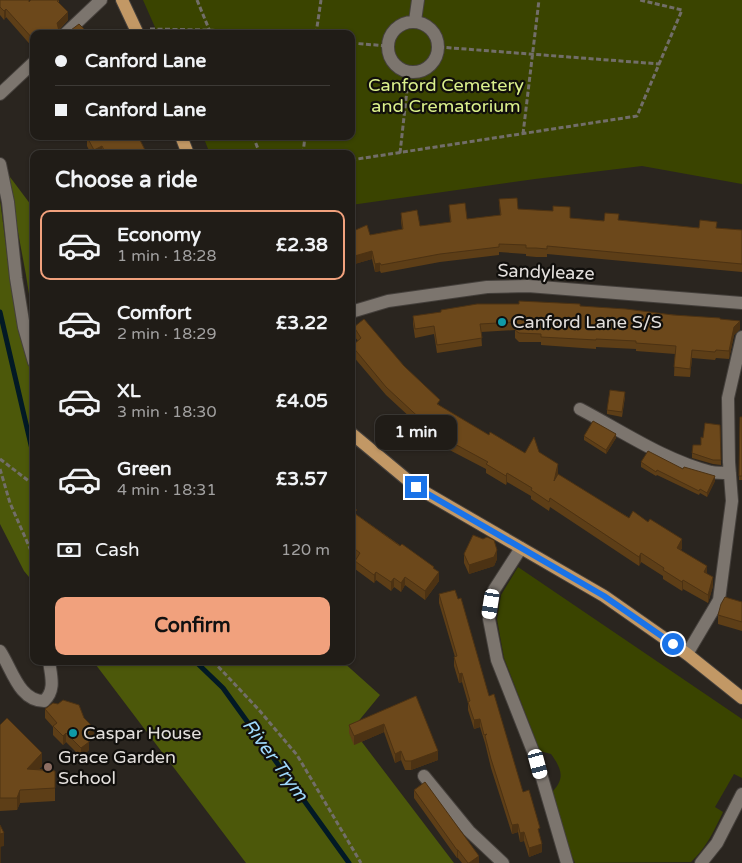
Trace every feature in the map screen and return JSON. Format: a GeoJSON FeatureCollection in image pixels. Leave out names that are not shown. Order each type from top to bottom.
{"type":"FeatureCollection","features":[{"type":"Feature","properties":{"kind":"main road"},"geometry":{"type":"LineString","coordinates":[[122,0],[137,30]]}},
{"type":"Feature","properties":{"kind":"main road"},"geometry":{"type":"LineString","coordinates":[[355,436],[416,487],[604,596],[687,654],[742,698]]}},
{"type":"Feature","properties":{"kind":"street"},"geometry":{"type":"LineString","coordinates":[[68,30],[101,0]]}},
{"type":"Feature","properties":{"kind":"street"},"geometry":{"type":"LineString","coordinates":[[415,21],[418,0]]}},
{"type":"Feature","properties":{"kind":"street"},"geometry":{"type":"LineString","coordinates":[[415,21],[423,23],[434,32],[439,47],[433,63],[426,69],[418,72],[409,72],[396,66],[388,53],[387,46],[389,38],[399,25],[415,21]]}},
{"type":"Feature","properties":{"kind":"street"},"geometry":{"type":"LineString","coordinates":[[0,94],[30,66]]}},
{"type":"Feature","properties":{"kind":"street"},"geometry":{"type":"LineString","coordinates":[[0,164],[8,202],[22,317],[30,347]]}},
{"type":"Feature","properties":{"kind":"street","name":"Sandyleaze"},"geometry":{"type":"LineString","coordinates":[[355,311],[388,301],[451,291],[487,287],[528,286],[742,303]]}},
{"type":"Feature","properties":{"kind":"street"},"geometry":{"type":"LineString","coordinates":[[687,654],[719,600],[732,501],[728,398],[742,337]]}},
{"type":"Feature","properties":{"kind":"street"},"geometry":{"type":"LineString","coordinates":[[580,409],[648,446],[683,462],[712,472],[730,473]]}},
{"type":"Feature","properties":{"kind":"street"},"geometry":{"type":"LineString","coordinates":[[521,548],[494,590],[489,619],[497,660],[538,764],[567,863]]}},
{"type":"Feature","properties":{"kind":"street"},"geometry":{"type":"LineString","coordinates":[[0,651],[18,684],[36,701],[44,701],[49,696],[52,686],[49,665]]}},
{"type":"Feature","properties":{"kind":"street"},"geometry":{"type":"LineString","coordinates":[[424,776],[470,831],[503,863]]}},
{"type":"Feature","properties":{"kind":"street"},"geometry":{"type":"LineString","coordinates":[[701,863],[717,843],[742,794]]}},
{"type":"Feature","properties":{"kind":"path"},"geometry":{"type":"LineString","coordinates":[[197,0],[209,30]]}},
{"type":"Feature","properties":{"kind":"path"},"geometry":{"type":"LineString","coordinates":[[317,30],[321,0]]}},
{"type":"Feature","properties":{"kind":"path"},"geometry":{"type":"LineString","coordinates":[[523,134],[540,0]]}},
{"type":"Feature","properties":{"kind":"path"},"geometry":{"type":"LineString","coordinates":[[355,159],[637,116],[682,10],[640,0]]}},
{"type":"Feature","properties":{"kind":"path"},"geometry":{"type":"LineString","coordinates":[[148,30],[155,28],[182,30]]}},
{"type":"Feature","properties":{"kind":"path"},"geometry":{"type":"LineString","coordinates":[[355,43],[387,46]]}},
{"type":"Feature","properties":{"kind":"path"},"geometry":{"type":"LineString","coordinates":[[439,47],[660,64]]}},
{"type":"Feature","properties":{"kind":"path"},"geometry":{"type":"LineString","coordinates":[[400,153],[409,72]]}},
{"type":"Feature","properties":{"kind":"path"},"geometry":{"type":"LineString","coordinates":[[0,459],[30,483]]}},
{"type":"Feature","properties":{"kind":"path"},"geometry":{"type":"LineString","coordinates":[[0,469],[10,503],[30,549]]}},
{"type":"Feature","properties":{"kind":"path"},"geometry":{"type":"LineString","coordinates":[[217,665],[259,710],[297,755],[361,863]]}},
{"type":"Feature","properties":{"kind":"green space","name":"Canford Cemetery and Crematorium"},"geometry":{"type":"Polygon","coordinates":[[[143,0],[742,0],[742,184],[642,166],[355,204],[355,150],[208,150],[205,140],[355,140],[355,30],[156,30],[143,0]]]}},
{"type":"Feature","properties":{"kind":"green space"},"geometry":{"type":"Polygon","coordinates":[[[7,173],[30,204],[30,300],[7,173]]]}},
{"type":"Feature","properties":{"kind":"green space"},"geometry":{"type":"Polygon","coordinates":[[[0,200],[10,277],[30,369],[30,578],[24,571],[0,524],[0,200]]]}},
{"type":"Feature","properties":{"kind":"green space"},"geometry":{"type":"Polygon","coordinates":[[[518,567],[742,719],[742,778],[734,774],[715,807],[723,812],[720,819],[705,845],[691,862],[575,863],[564,838],[552,792],[559,782],[559,768],[551,754],[540,751],[504,658],[497,619],[501,595],[518,567]]]}},
{"type":"Feature","properties":{"kind":"green space"},"geometry":{"type":"Polygon","coordinates":[[[96,665],[346,665],[380,695],[352,729],[454,863],[246,863],[96,665]]]}},
{"type":"Feature","properties":{"kind":"building"},"geometry":{"type":"Polygon","coordinates":[[[0,0],[29,0],[29,2],[31,0],[59,0],[57,1],[68,12],[57,23],[59,30],[30,30],[30,36],[6,9],[4,11],[0,7],[0,0]]]}},
{"type":"Feature","properties":{"kind":"building"},"geometry":{"type":"Polygon","coordinates":[[[79,24],[85,30],[71,30],[79,24]]]}},
{"type":"Feature","properties":{"kind":"building"},"geometry":{"type":"Polygon","coordinates":[[[89,140],[140,140],[145,150],[104,150],[102,146],[94,150],[89,140]]]}},
{"type":"Feature","properties":{"kind":"building"},"geometry":{"type":"Polygon","coordinates":[[[517,198],[518,209],[553,211],[553,206],[570,207],[570,218],[604,221],[605,213],[619,214],[618,220],[699,228],[700,220],[717,222],[716,228],[742,230],[742,264],[547,246],[547,249],[526,248],[526,245],[499,244],[499,247],[440,254],[381,265],[380,263],[375,264],[372,251],[355,256],[355,230],[367,225],[370,235],[403,229],[401,213],[417,210],[420,226],[451,222],[449,205],[465,203],[467,219],[501,215],[499,199],[517,198]]]}},
{"type":"Feature","properties":{"kind":"building"},"geometry":{"type":"Polygon","coordinates":[[[519,301],[580,304],[580,306],[740,321],[734,327],[729,351],[692,350],[690,369],[674,367],[676,346],[636,343],[636,341],[541,337],[541,334],[519,333],[515,330],[515,322],[480,324],[482,338],[437,345],[434,326],[415,329],[413,316],[477,304],[519,304],[519,301]]]}},
{"type":"Feature","properties":{"kind":"building"},"geometry":{"type":"Polygon","coordinates":[[[364,319],[404,366],[440,400],[437,404],[489,435],[490,432],[525,453],[534,437],[539,452],[558,464],[554,481],[558,474],[629,518],[633,511],[648,522],[650,519],[682,539],[677,548],[707,566],[704,572],[713,577],[708,595],[683,580],[682,582],[641,553],[639,557],[550,498],[549,502],[531,490],[532,488],[507,473],[506,476],[486,464],[488,462],[425,426],[426,424],[386,387],[355,350],[355,343],[361,338],[355,326],[364,319]]]}},
{"type":"Feature","properties":{"kind":"building"},"geometry":{"type":"Polygon","coordinates":[[[610,390],[625,392],[622,412],[607,410],[610,390]]]}},
{"type":"Feature","properties":{"kind":"building"},"geometry":{"type":"Polygon","coordinates":[[[740,417],[742,417],[742,476],[739,476],[740,417]]]}},
{"type":"Feature","properties":{"kind":"building"},"geometry":{"type":"Polygon","coordinates":[[[593,421],[616,434],[606,450],[584,436],[593,421]]]}},
{"type":"Feature","properties":{"kind":"building"},"geometry":{"type":"Polygon","coordinates":[[[705,423],[720,425],[721,460],[713,460],[692,453],[693,445],[701,445],[705,423]]]}},
{"type":"Feature","properties":{"kind":"building"},"geometry":{"type":"Polygon","coordinates":[[[648,451],[683,469],[684,467],[715,476],[707,493],[700,489],[699,491],[657,470],[656,472],[641,462],[648,451]]]}},
{"type":"Feature","properties":{"kind":"building"},"geometry":{"type":"Polygon","coordinates":[[[355,514],[400,546],[402,544],[439,572],[425,591],[405,577],[401,583],[394,578],[391,582],[376,572],[374,575],[355,561],[360,553],[355,549],[355,514]]]}},
{"type":"Feature","properties":{"kind":"building"},"geometry":{"type":"Polygon","coordinates":[[[473,535],[483,539],[487,537],[494,540],[497,550],[494,557],[469,565],[464,554],[473,535]]]}},
{"type":"Feature","properties":{"kind":"building"},"geometry":{"type":"Polygon","coordinates":[[[455,590],[458,599],[461,598],[489,696],[494,694],[523,792],[529,790],[540,828],[538,829],[542,844],[529,848],[524,832],[520,833],[518,824],[512,825],[491,759],[485,736],[487,734],[484,735],[480,719],[474,720],[462,673],[459,674],[454,657],[457,656],[439,594],[455,590]]]}},
{"type":"Feature","properties":{"kind":"building"},"geometry":{"type":"Polygon","coordinates":[[[725,597],[742,602],[742,622],[718,615],[725,597]]]}},
{"type":"Feature","properties":{"kind":"building"},"geometry":{"type":"Polygon","coordinates":[[[416,696],[438,751],[411,761],[405,761],[401,751],[395,754],[384,724],[354,736],[349,725],[416,696]]]}},
{"type":"Feature","properties":{"kind":"building","name":"Caspar House"},"geometry":{"type":"Polygon","coordinates":[[[63,700],[79,705],[84,718],[94,728],[87,735],[89,742],[81,748],[66,733],[63,736],[53,726],[57,723],[45,709],[53,703],[58,704],[63,700]]]}},
{"type":"Feature","properties":{"kind":"building"},"geometry":{"type":"Polygon","coordinates":[[[7,718],[42,753],[27,769],[55,771],[55,788],[20,790],[17,798],[0,798],[0,725],[7,718]]]}},
{"type":"Feature","properties":{"kind":"building"},"geometry":{"type":"Polygon","coordinates":[[[425,782],[479,856],[469,863],[457,850],[414,790],[425,782]]]}},
{"type":"Feature","properties":{"kind":"building"},"geometry":{"type":"Polygon","coordinates":[[[0,825],[4,833],[0,834],[0,825]]]}},
{"type":"Feature","properties":{"kind":"waterway","name":"River Trym"},"geometry":{"type":"LineString","coordinates":[[0,312],[30,441]]}},
{"type":"Feature","properties":{"kind":"waterway","name":"River Trym"},"geometry":{"type":"LineString","coordinates":[[199,665],[223,688],[349,863]]}},
{"type":"Feature","properties":{"kind":"place","name":"Canford Lane S/S"},"geometry":{"type":"Point","coordinates":[502,322]}},
{"type":"Feature","properties":{"kind":"place","name":"Caspar House"},"geometry":{"type":"Point","coordinates":[73,733]}},
{"type":"Feature","properties":{"kind":"place","name":"Grace Garden School"},"geometry":{"type":"Point","coordinates":[48,767]}},
{"type":"Feature","properties":{"kind":"route"},"geometry":{"type":"LineString","coordinates":[[416,487],[604,596],[673,644]]}}]}
